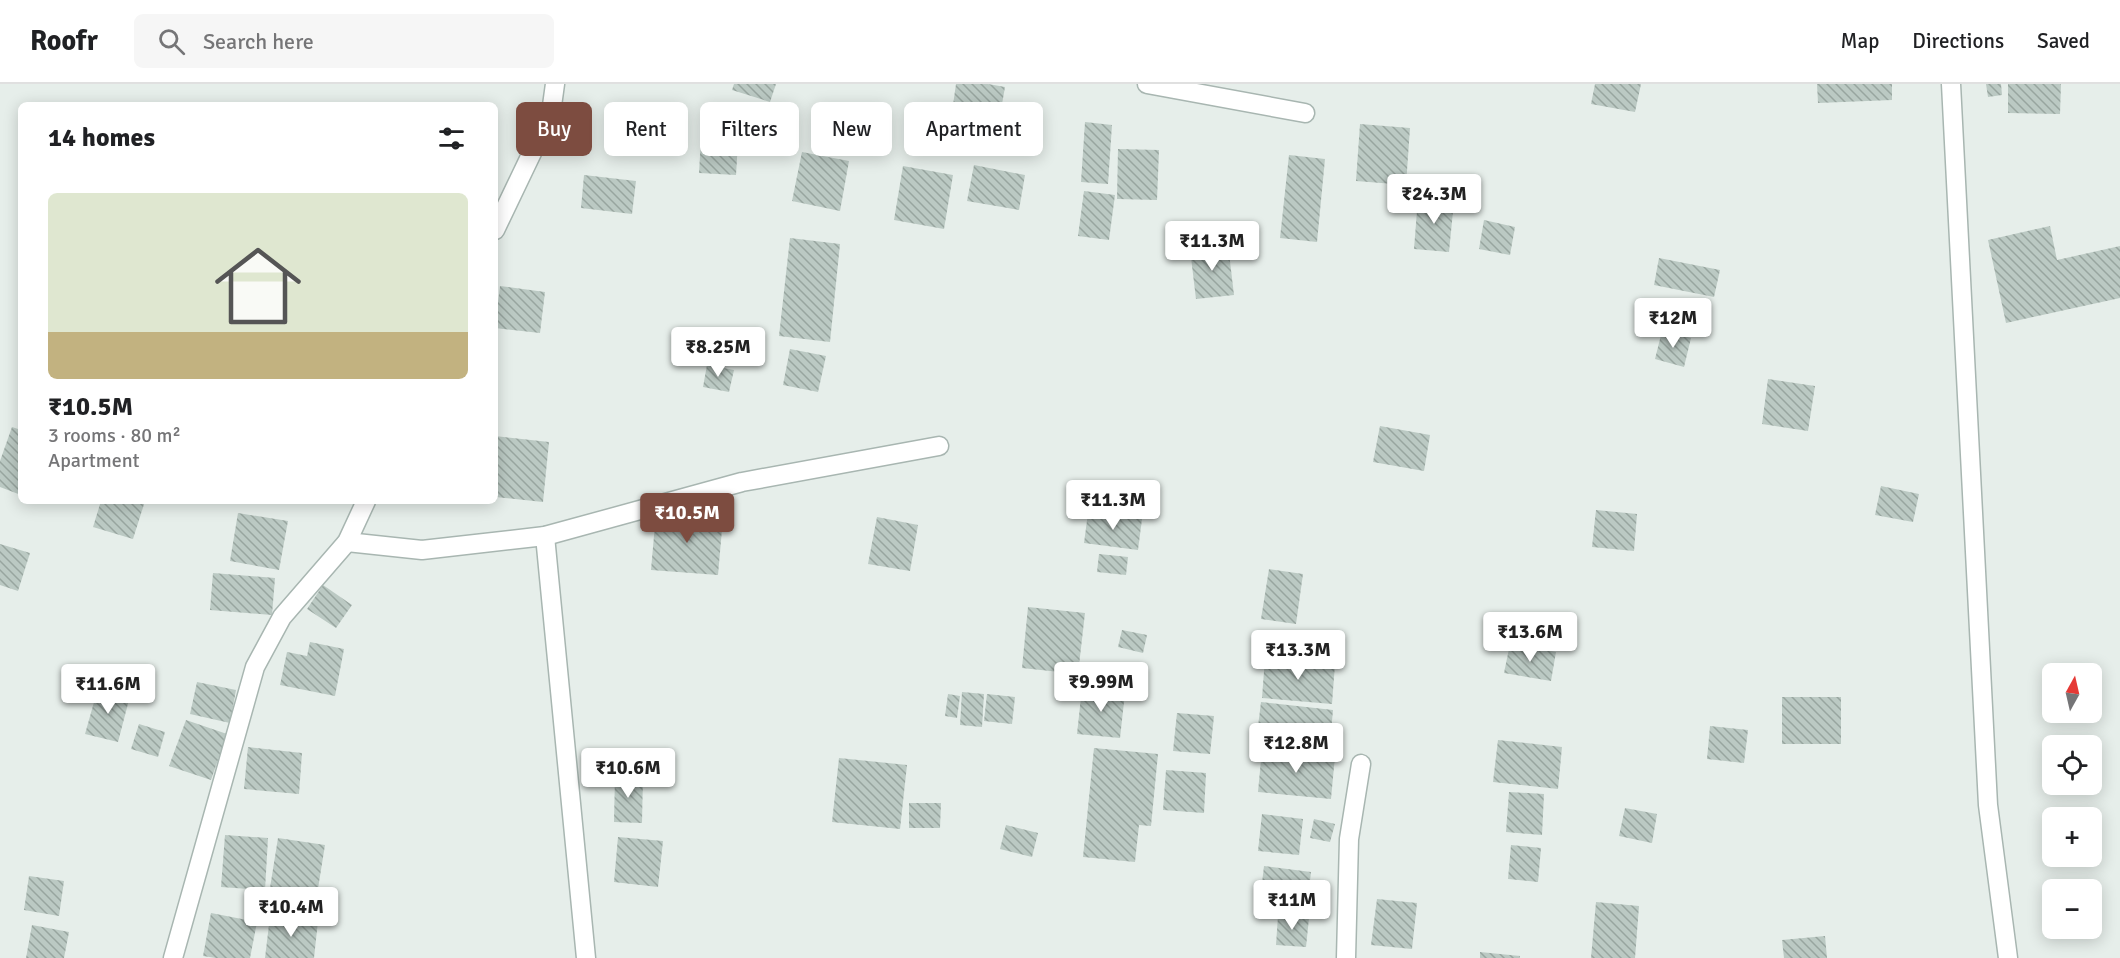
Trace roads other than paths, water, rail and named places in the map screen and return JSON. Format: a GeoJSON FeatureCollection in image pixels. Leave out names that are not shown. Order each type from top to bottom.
{"type":"FeatureCollection","features":[{"type":"Feature","properties":{"kind":"street"},"geometry":{"type":"LineString","coordinates":[[498,224],[551,113],[555,84]]}},
{"type":"Feature","properties":{"kind":"street"},"geometry":{"type":"LineString","coordinates":[[1147,84],[1305,113]]}},
{"type":"Feature","properties":{"kind":"street"},"geometry":{"type":"LineString","coordinates":[[1952,84],[1988,805],[2008,958]]}},
{"type":"Feature","properties":{"kind":"street"},"geometry":{"type":"LineString","coordinates":[[347,542],[422,550],[545,536],[742,482],[939,446]]}},
{"type":"Feature","properties":{"kind":"street"},"geometry":{"type":"LineString","coordinates":[[173,958],[255,667],[282,617],[347,542],[365,504]]}},
{"type":"Feature","properties":{"kind":"street"},"geometry":{"type":"LineString","coordinates":[[545,536],[586,958]]}},
{"type":"Feature","properties":{"kind":"street"},"geometry":{"type":"LineString","coordinates":[[1346,958],[1349,839],[1361,764]]}}]}
